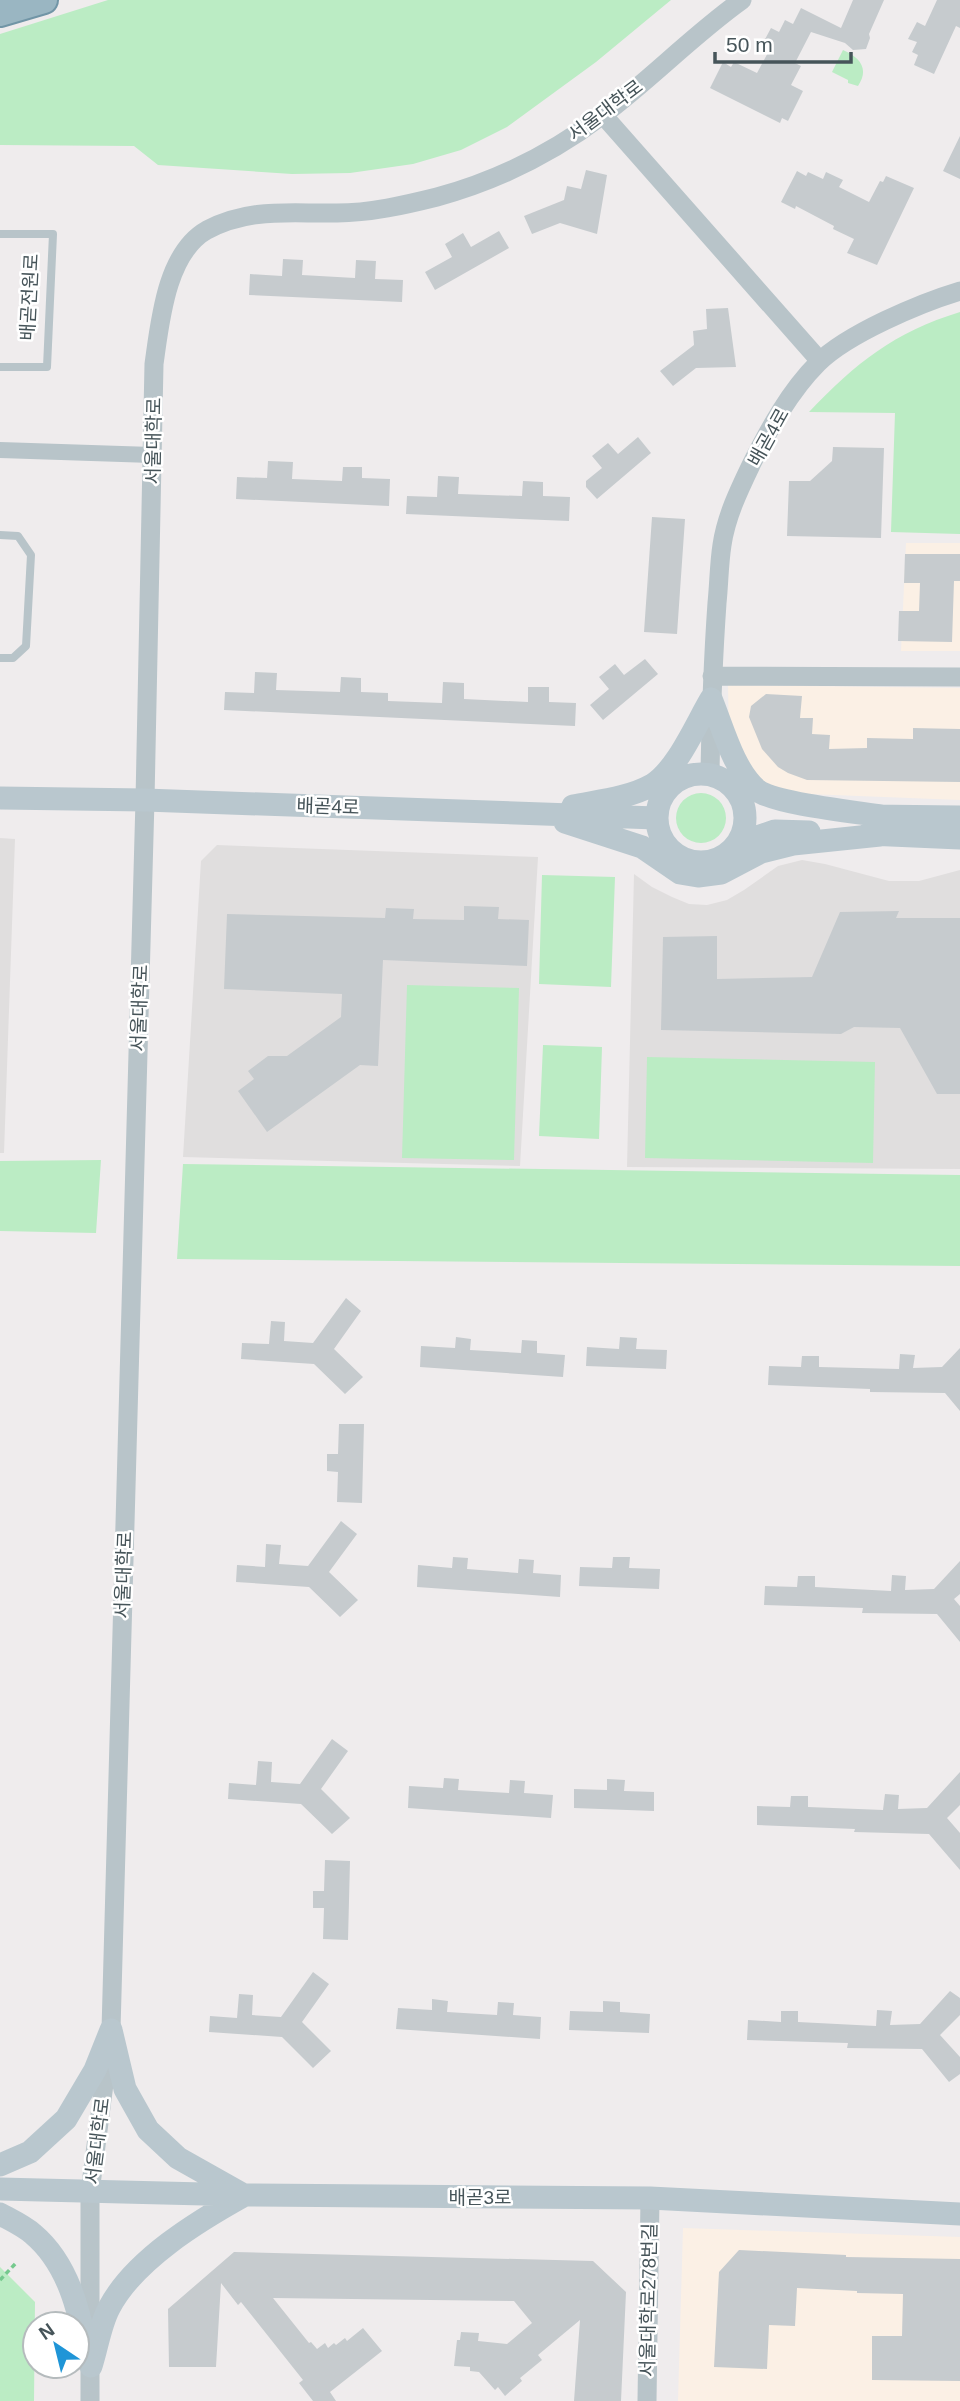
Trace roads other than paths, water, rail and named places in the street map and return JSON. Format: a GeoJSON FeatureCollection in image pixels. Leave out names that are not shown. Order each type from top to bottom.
{"type":"FeatureCollection","features":[{"type":"Feature","properties":{"kind":"highway"},"geometry":{"type":"LineString","coordinates":[[0,13],[44,0]]}},
{"type":"Feature","properties":{"kind":"main road"},"geometry":{"type":"LineString","coordinates":[[539,814],[635,793],[654,784],[676,761],[712,688]]}},
{"type":"Feature","properties":{"kind":"main road"},"geometry":{"type":"LineString","coordinates":[[712,688],[737,760],[757,789],[769,797],[881,826]]}},
{"type":"Feature","properties":{"kind":"main road"},"geometry":{"type":"LineString","coordinates":[[960,817],[881,826],[775,831],[737,844],[712,861],[697,862],[682,859],[670,850],[661,838],[656,818],[661,797],[670,785],[695,773],[710,774],[729,783],[742,801],[760,811],[881,826],[960,838]]}},
{"type":"Feature","properties":{"kind":"main road","name":"배곧4로"},"geometry":{"type":"LineString","coordinates":[[0,797],[656,818]]}},
{"type":"Feature","properties":{"kind":"main road"},"geometry":{"type":"LineString","coordinates":[[737,844],[745,822],[742,801]]}},
{"type":"Feature","properties":{"kind":"main road"},"geometry":{"type":"LineString","coordinates":[[539,814],[642,847],[680,873],[698,876],[720,873],[761,852],[881,826]]}},
{"type":"Feature","properties":{"kind":"main road"},"geometry":{"type":"LineString","coordinates":[[0,2165],[30,2152],[66,2119],[95,2070],[111,2029]]}},
{"type":"Feature","properties":{"kind":"main road"},"geometry":{"type":"LineString","coordinates":[[111,2029],[125,2090],[148,2130],[178,2158],[245,2195]]}},
{"type":"Feature","properties":{"kind":"main road","name":"배곧3로"},"geometry":{"type":"LineString","coordinates":[[0,2189],[245,2195],[650,2198],[960,2214]]}},
{"type":"Feature","properties":{"kind":"main road"},"geometry":{"type":"LineString","coordinates":[[91,2365],[108,2309],[135,2273],[181,2233],[245,2195]]}},
{"type":"Feature","properties":{"kind":"main road"},"geometry":{"type":"LineString","coordinates":[[0,2214],[33,2233],[65,2275],[77,2310]]}},
{"type":"Feature","properties":{"kind":"street","name":"서울대학로"},"geometry":{"type":"LineString","coordinates":[[91,2310],[90,2192],[111,2029],[152,455],[155,364],[163,305],[173,274],[187,248],[206,231],[266,212],[338,213],[379,209],[437,197],[489,180],[549,151],[603,115],[681,48],[743,0]]}},
{"type":"Feature","properties":{"kind":"street"},"geometry":{"type":"LineString","coordinates":[[603,115],[820,361]]}},
{"type":"Feature","properties":{"kind":"street","name":"배곧4로"},"geometry":{"type":"LineString","coordinates":[[710,774],[712,688],[722,543],[737,495],[759,449],[787,403],[820,361],[883,322],[912,308],[960,291]]}},
{"type":"Feature","properties":{"kind":"street"},"geometry":{"type":"LineString","coordinates":[[0,450],[152,455]]}},
{"type":"Feature","properties":{"kind":"street"},"geometry":{"type":"LineString","coordinates":[[712,688],[960,677]]}},
{"type":"Feature","properties":{"kind":"street","name":"서울대학로278번길"},"geometry":{"type":"LineString","coordinates":[[647,2401],[650,2198]]}},
{"type":"Feature","properties":{"kind":"street","name":"서울대학로"},"geometry":{"type":"LineString","coordinates":[[90,2401],[91,2380]]}},
{"type":"Feature","properties":{"kind":"lane","name":"배곧전원로"},"geometry":{"type":"LineString","coordinates":[[0,234],[53,234],[47,368],[0,367]]}},
{"type":"Feature","properties":{"kind":"lane"},"geometry":{"type":"LineString","coordinates":[[0,536],[18,536],[31,555],[26,646],[13,658],[0,658]]}}]}
